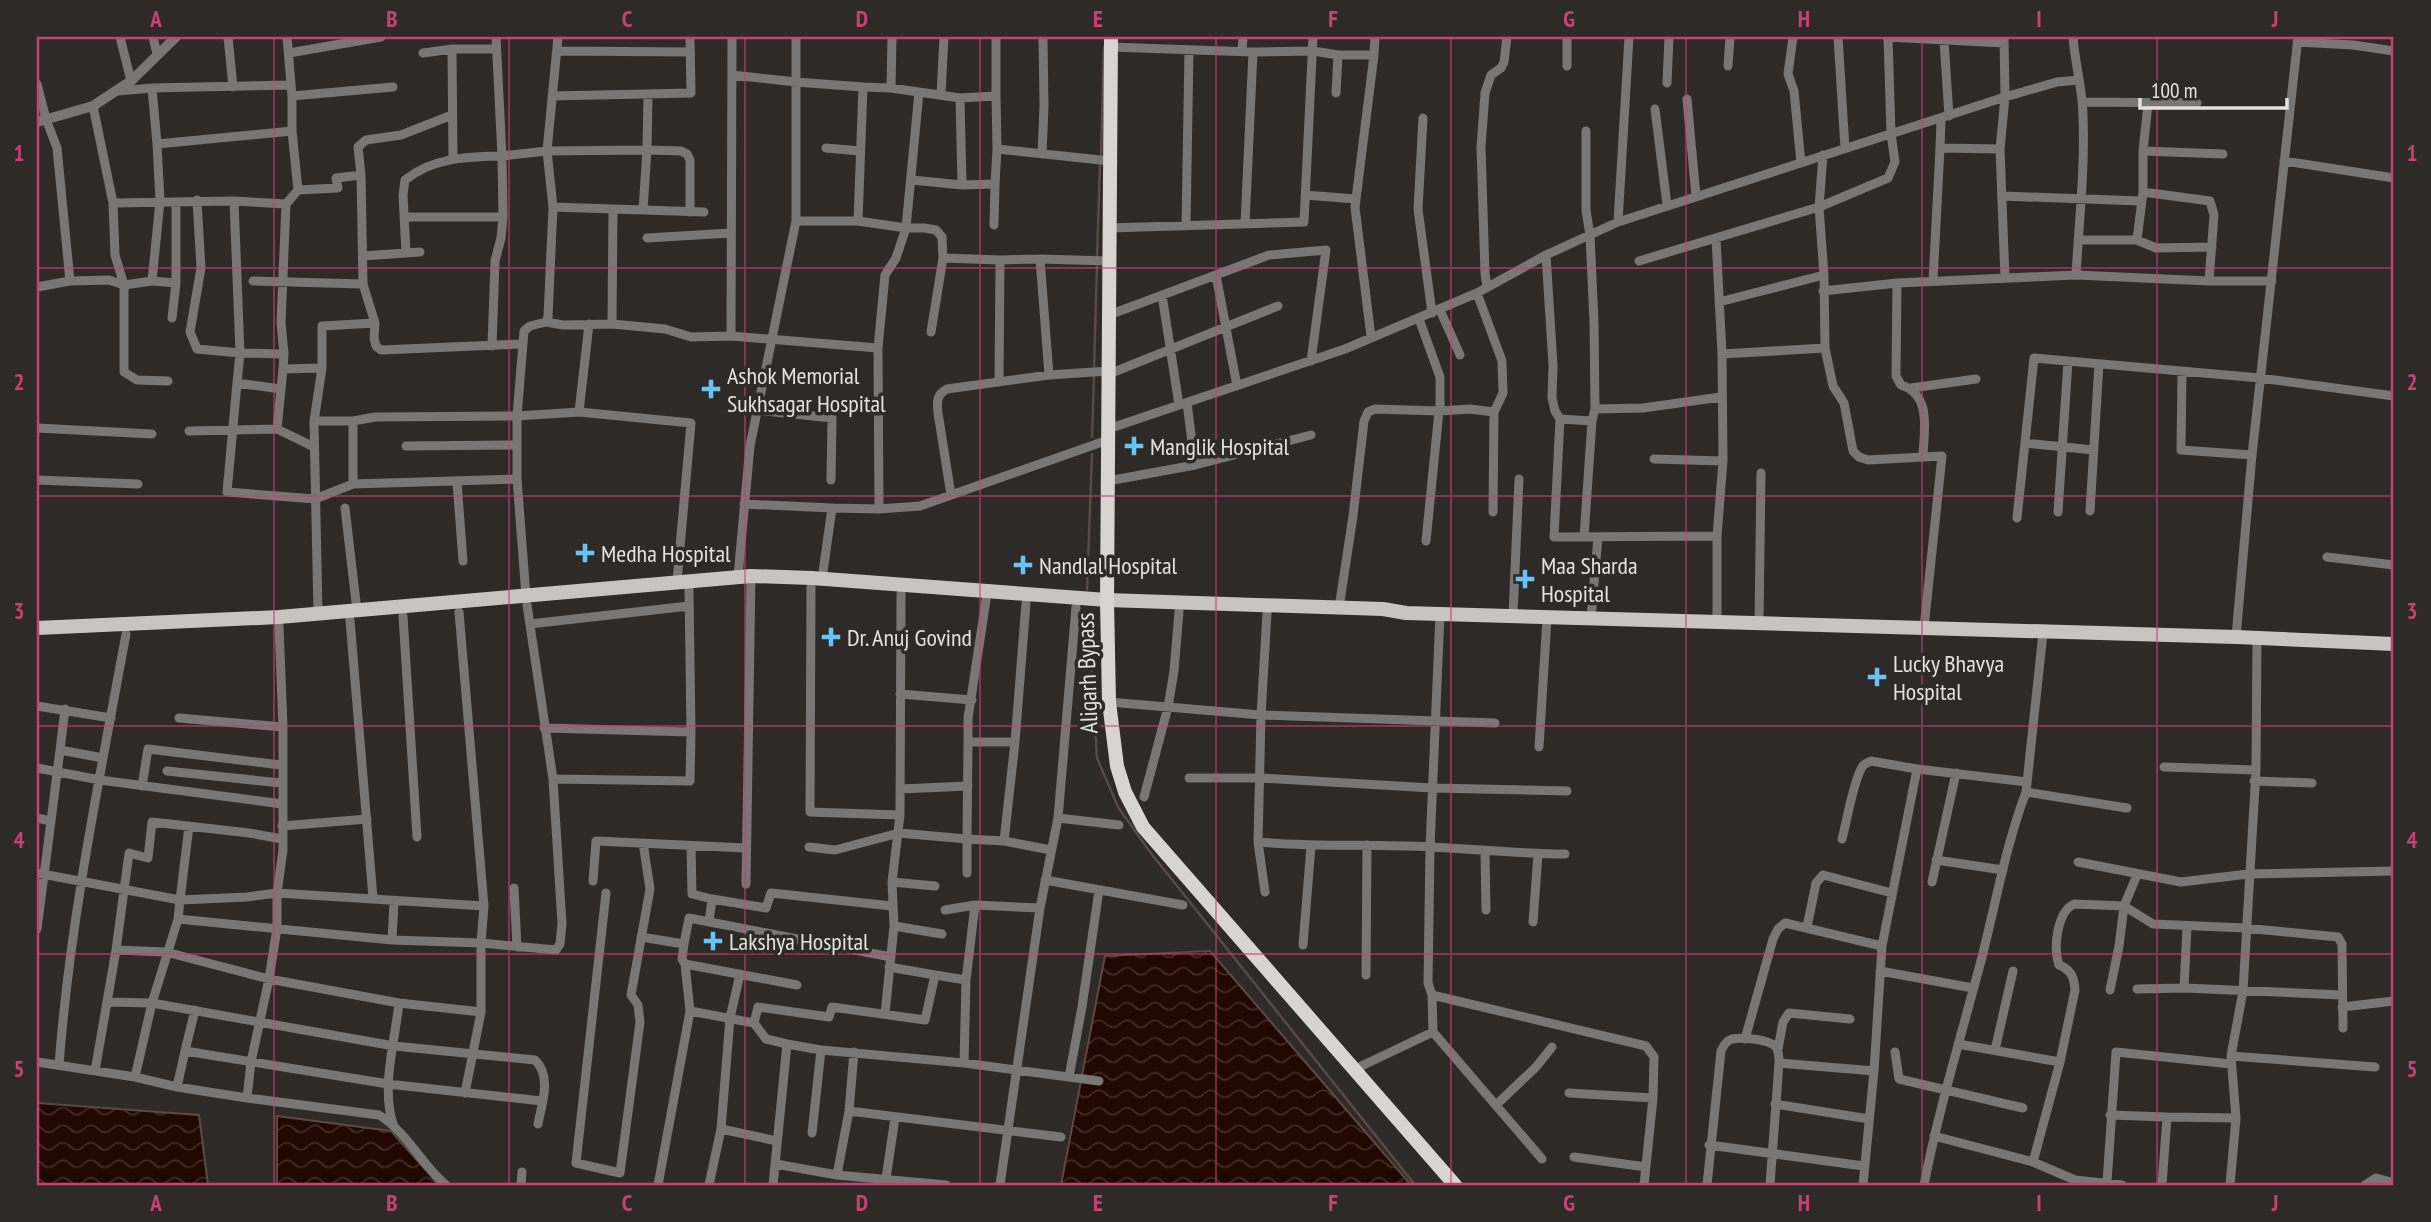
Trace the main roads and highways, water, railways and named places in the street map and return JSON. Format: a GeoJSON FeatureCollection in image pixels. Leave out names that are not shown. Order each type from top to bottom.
{"type":"FeatureCollection","features":[{"type":"Feature","properties":{"kind":"highway","name":"Aligarh Bypass"},"geometry":{"type":"LineString","coordinates":[[1111,42],[1104,160],[1109,228],[1106,372],[1107,604],[1109,702],[1116,766],[1125,792],[1143,827],[1455,1185]]}},
{"type":"Feature","properties":{"kind":"main road"},"geometry":{"type":"LineString","coordinates":[[395,614],[746,579],[1179,611],[1382,617],[1406,613]]}},
{"type":"Feature","properties":{"kind":"main road"},"geometry":{"type":"LineString","coordinates":[[881,588],[901,594],[1076,607],[1107,604],[1383,609],[1406,613],[1547,618],[2236,637],[2394,644]]}},
{"type":"Feature","properties":{"kind":"main road"},"geometry":{"type":"LineString","coordinates":[[37,636],[279,626],[354,616],[459,612],[527,601]]}},
{"type":"Feature","properties":{"kind":"main road"},"geometry":{"type":"LineString","coordinates":[[37,628],[318,614],[354,616]]}},
{"type":"Feature","properties":{"kind":"water"},"geometry":{"type":"Polygon","coordinates":[[[1210,951],[1411,1185],[1061,1185],[1105,956],[1210,951]]]}},
{"type":"Feature","properties":{"kind":"water"},"geometry":{"type":"Polygon","coordinates":[[[37,1103],[199,1115],[208,1185],[37,1185],[37,1103]]]}},
{"type":"Feature","properties":{"kind":"water"},"geometry":{"type":"Polygon","coordinates":[[[277,1116],[391,1131],[439,1185],[277,1185],[277,1116]]]}},
{"type":"Feature","properties":{"kind":"waterway"},"geometry":{"type":"LineString","coordinates":[[1101,156],[1104,47]]}},
{"type":"Feature","properties":{"kind":"waterway"},"geometry":{"type":"LineString","coordinates":[[1097,257],[1100,163]]}},
{"type":"Feature","properties":{"kind":"waterway"},"geometry":{"type":"LineString","coordinates":[[1094,369],[1097,264]]}},
{"type":"Feature","properties":{"kind":"waterway"},"geometry":{"type":"LineString","coordinates":[[1092,437],[1094,376]]}},
{"type":"Feature","properties":{"kind":"waterway"},"geometry":{"type":"LineString","coordinates":[[1087,590],[1092,454]]}},
{"type":"Feature","properties":{"kind":"waterway"},"geometry":{"type":"LineString","coordinates":[[1088,616],[1097,758],[1118,807],[1150,852],[1415,1185]]}},
{"type":"Feature","properties":{"kind":"place","name":"Ashok Memorial Sukhsagar Hospital"},"geometry":{"type":"Point","coordinates":[711,389]}},
{"type":"Feature","properties":{"kind":"place","name":"Manglik Hospital"},"geometry":{"type":"Point","coordinates":[1134,446]}},
{"type":"Feature","properties":{"kind":"place","name":"Medha Hospital"},"geometry":{"type":"Point","coordinates":[585,553]}},
{"type":"Feature","properties":{"kind":"place","name":"Nandlal Hospital"},"geometry":{"type":"Point","coordinates":[1023,565]}},
{"type":"Feature","properties":{"kind":"place","name":"Maa Sharda Hospital"},"geometry":{"type":"Point","coordinates":[1525,579]}},
{"type":"Feature","properties":{"kind":"place","name":"Dr. Anuj Govind"},"geometry":{"type":"Point","coordinates":[831,637]}},
{"type":"Feature","properties":{"kind":"place","name":"Lucky Bhavya Hospital"},"geometry":{"type":"Point","coordinates":[1877,677]}},
{"type":"Feature","properties":{"kind":"place","name":"Lakshya Hospital"},"geometry":{"type":"Point","coordinates":[713,941]}}]}
